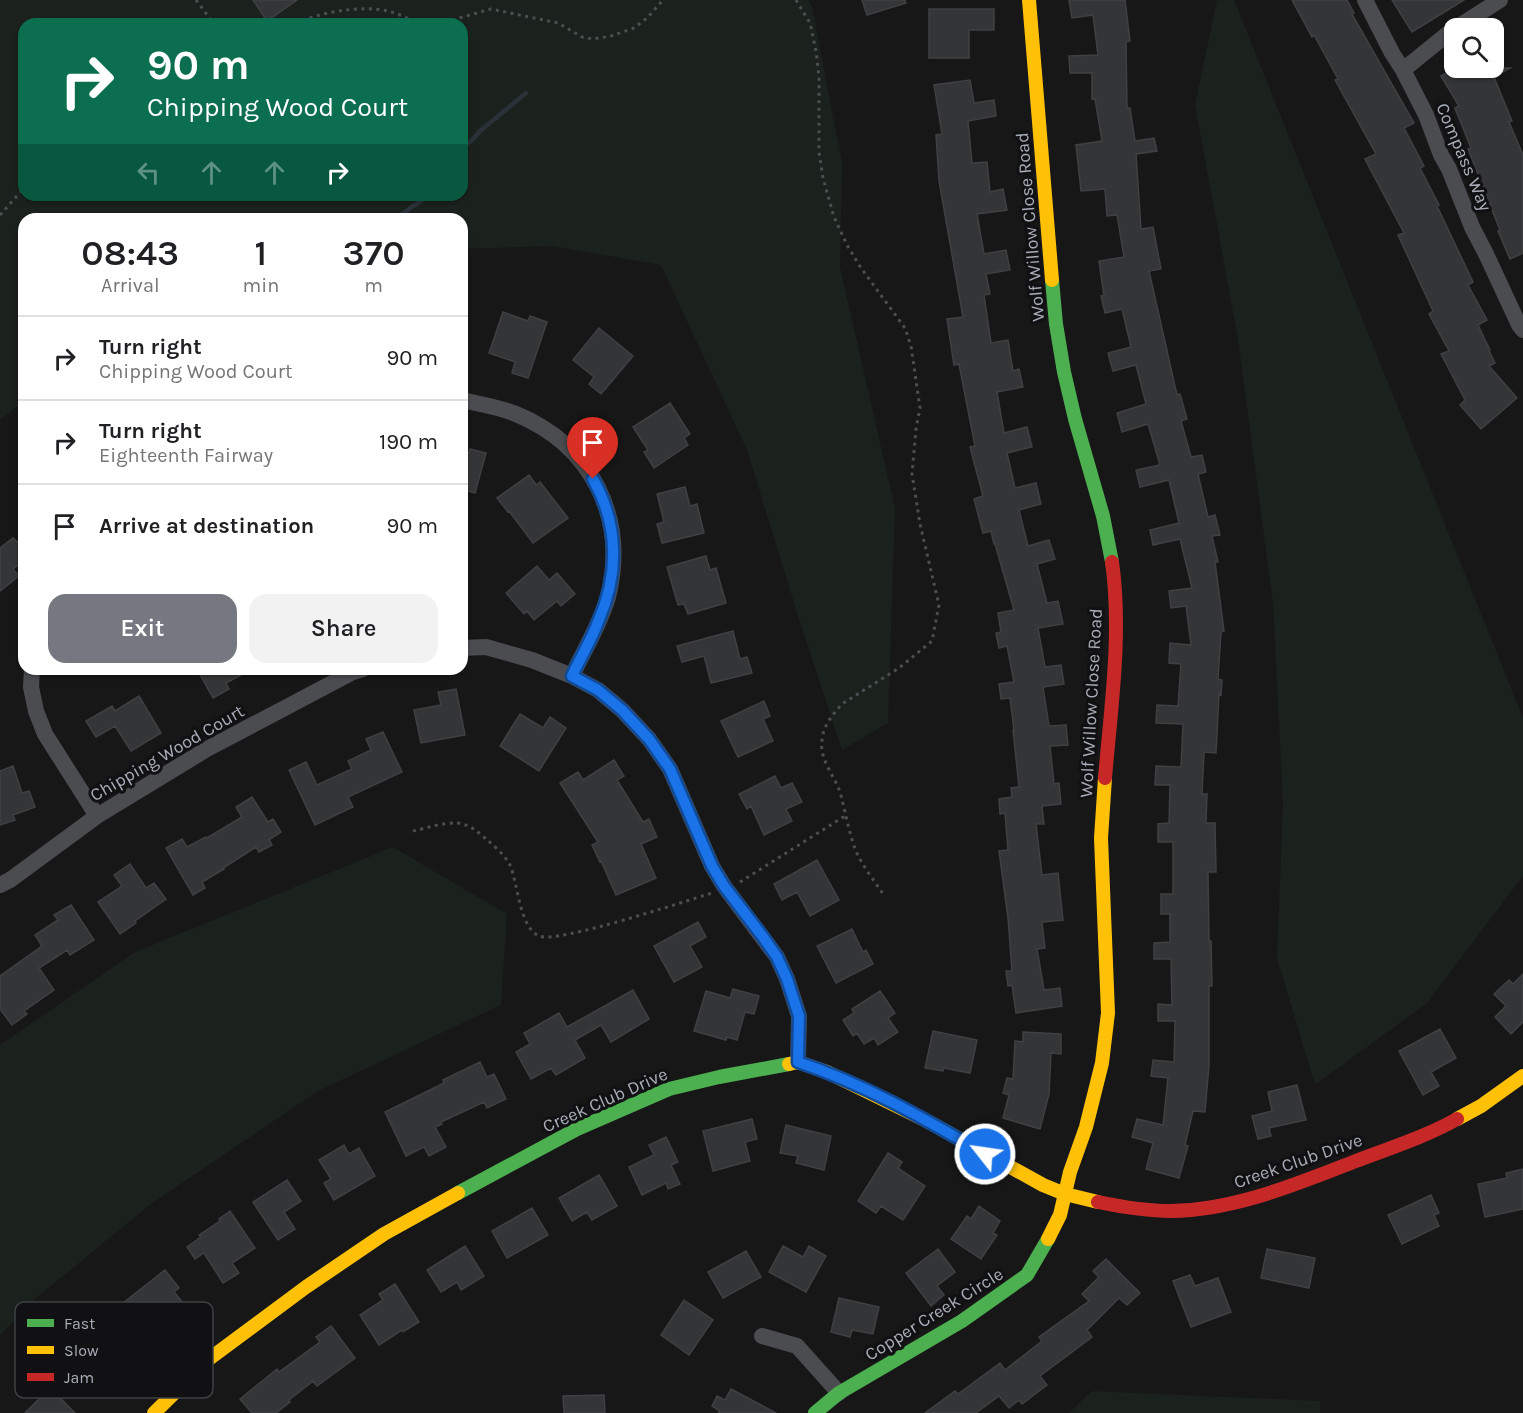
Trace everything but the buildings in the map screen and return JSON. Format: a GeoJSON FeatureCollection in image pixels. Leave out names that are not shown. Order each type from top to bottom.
{"type":"FeatureCollection","features":[{"type":"Feature","properties":{"kind":"street","name":"Wolf Willow Close Road"},"geometry":{"type":"LineString","coordinates":[[1029,0],[1056,324],[1075,419],[1103,516],[1112,563],[1116,636],[1101,838],[1108,1012],[1106,1038],[1095,1095],[1065,1194]]}},
{"type":"Feature","properties":{"kind":"street","name":"Compass Way"},"geometry":{"type":"LineString","coordinates":[[1365,0],[1426,115],[1472,227],[1523,330]]}},
{"type":"Feature","properties":{"kind":"street"},"geometry":{"type":"LineString","coordinates":[[1403,70],[1450,32],[1500,0]]}},
{"type":"Feature","properties":{"kind":"street"},"geometry":{"type":"LineString","coordinates":[[468,402],[513,413],[554,435],[573,451],[588,469],[609,516],[613,545],[613,574],[598,623],[572,676]]}},
{"type":"Feature","properties":{"kind":"street"},"geometry":{"type":"LineString","coordinates":[[468,648],[486,647],[532,660],[572,676],[598,690],[622,710],[649,739],[670,769],[712,866],[724,886],[777,957],[799,1016],[798,1062]]}},
{"type":"Feature","properties":{"kind":"street"},"geometry":{"type":"LineString","coordinates":[[32,675],[31,687],[36,711],[45,734],[97,816]]}},
{"type":"Feature","properties":{"kind":"street","name":"Chipping Wood Court"},"geometry":{"type":"LineString","coordinates":[[0,885],[97,816],[207,749],[348,675]]}},
{"type":"Feature","properties":{"kind":"street","name":"Creek Club Drive"},"geometry":{"type":"LineString","coordinates":[[213,1356],[306,1287],[384,1234],[486,1177],[577,1129],[669,1089],[719,1077],[798,1062],[857,1086],[927,1121],[1043,1185],[1065,1194],[1130,1208],[1171,1211],[1249,1200],[1422,1136],[1450,1124],[1481,1106],[1523,1076]]}},
{"type":"Feature","properties":{"kind":"street","name":"Copper Creek Circle"},"geometry":{"type":"LineString","coordinates":[[815,1413],[839,1393],[962,1321],[1027,1275],[1060,1215],[1065,1194]]}},
{"type":"Feature","properties":{"kind":"street"},"geometry":{"type":"LineString","coordinates":[[762,1336],[797,1346],[839,1393]]}},
{"type":"Feature","properties":{"kind":"street","name":"Creek Club Drive"},"geometry":{"type":"LineString","coordinates":[[154,1413],[169,1398]]}},
{"type":"Feature","properties":{"kind":"path"},"geometry":{"type":"LineString","coordinates":[[196,0],[209,18]]}},
{"type":"Feature","properties":{"kind":"path"},"geometry":{"type":"LineString","coordinates":[[461,18],[490,9],[558,22],[582,38],[592,39],[611,36],[634,28],[647,18],[663,0]]}},
{"type":"Feature","properties":{"kind":"path"},"geometry":{"type":"LineString","coordinates":[[796,0],[810,23],[816,51],[819,77],[819,152],[831,207],[847,245],[905,328],[911,346],[920,408],[912,474],[920,524],[939,605],[932,641],[899,668],[842,704],[825,729],[821,741],[822,752],[829,771],[840,791],[855,849],[883,894]]}},
{"type":"Feature","properties":{"kind":"path"},"geometry":{"type":"LineString","coordinates":[[307,18],[320,14],[372,8],[386,10],[408,18]]}},
{"type":"Feature","properties":{"kind":"path"},"geometry":{"type":"LineString","coordinates":[[0,215],[18,195]]}},
{"type":"Feature","properties":{"kind":"path"},"geometry":{"type":"LineString","coordinates":[[735,885],[845,816]]}},
{"type":"Feature","properties":{"kind":"path"},"geometry":{"type":"LineString","coordinates":[[413,831],[456,823],[471,826],[494,845],[509,862],[527,923],[540,936],[548,938],[590,929],[714,893]]}},
{"type":"Feature","properties":{"kind":"shaded area"},"geometry":{"type":"Polygon","coordinates":[[[0,0],[808,0],[812,6],[842,163],[840,267],[895,508],[888,723],[842,750],[747,450],[661,265],[551,246],[468,249],[468,213],[18,213],[18,406],[0,420],[0,0]]]}},
{"type":"Feature","properties":{"kind":"shaded area"},"geometry":{"type":"Polygon","coordinates":[[[1217,0],[1234,0],[1523,718],[1523,876],[1427,1003],[1315,1085],[1277,958],[1283,805],[1273,603],[1238,339],[1195,105],[1217,0]]]}},
{"type":"Feature","properties":{"kind":"shaded area"},"geometry":{"type":"Polygon","coordinates":[[[393,847],[507,914],[501,1005],[318,1091],[151,1204],[32,1302],[15,1302],[15,1320],[0,1335],[0,1045],[135,952],[393,847]]]}},
{"type":"Feature","properties":{"kind":"shaded area"},"geometry":{"type":"Polygon","coordinates":[[[1092,1391],[1320,1401],[1320,1413],[1069,1413],[1092,1391]]]}},
{"type":"Feature","properties":{"kind":"waterway"},"geometry":{"type":"LineString","coordinates":[[468,143],[526,93]]}},
{"type":"Feature","properties":{"kind":"waterway"},"geometry":{"type":"LineString","coordinates":[[404,213],[421,201]]}},
{"type":"Feature","properties":{"kind":"traffic: fast"},"geometry":{"type":"LineString","coordinates":[[1052,280],[1064,372],[1103,516],[1112,562]]}},
{"type":"Feature","properties":{"kind":"traffic: fast"},"geometry":{"type":"LineString","coordinates":[[458,1193],[577,1129],[669,1089],[789,1064]]}},
{"type":"Feature","properties":{"kind":"traffic: fast"},"geometry":{"type":"LineString","coordinates":[[815,1413],[839,1393],[962,1321],[1027,1275],[1048,1239]]}},
{"type":"Feature","properties":{"kind":"traffic: slow"},"geometry":{"type":"LineString","coordinates":[[1029,0],[1052,280]]}},
{"type":"Feature","properties":{"kind":"traffic: slow"},"geometry":{"type":"LineString","coordinates":[[1048,1239],[1060,1215],[1070,1172],[1086,1127],[1102,1063],[1108,1013],[1101,838],[1105,778]]}},
{"type":"Feature","properties":{"kind":"traffic: slow"},"geometry":{"type":"LineString","coordinates":[[789,1064],[798,1062],[827,1072],[927,1121],[1043,1185],[1065,1194],[1098,1202]]}},
{"type":"Feature","properties":{"kind":"traffic: slow"},"geometry":{"type":"LineString","coordinates":[[1457,1119],[1481,1106],[1523,1076]]}},
{"type":"Feature","properties":{"kind":"traffic: slow"},"geometry":{"type":"LineString","coordinates":[[213,1356],[306,1287],[384,1234],[458,1193]]}},
{"type":"Feature","properties":{"kind":"traffic: slow"},"geometry":{"type":"LineString","coordinates":[[154,1413],[169,1398]]}},
{"type":"Feature","properties":{"kind":"traffic: jam"},"geometry":{"type":"LineString","coordinates":[[1105,778],[1116,642],[1112,562]]}},
{"type":"Feature","properties":{"kind":"traffic: jam"},"geometry":{"type":"LineString","coordinates":[[1098,1202],[1171,1211],[1195,1210],[1242,1201],[1288,1187],[1407,1142],[1457,1119]]}},
{"type":"Feature","properties":{"kind":"route"},"geometry":{"type":"LineString","coordinates":[[593,479],[609,516],[613,545],[613,574],[598,623],[572,676],[598,690],[622,710],[649,739],[670,769],[712,866],[724,886],[777,957],[787,979],[799,1016],[798,1062],[857,1086],[927,1121],[985,1154]]}}]}
